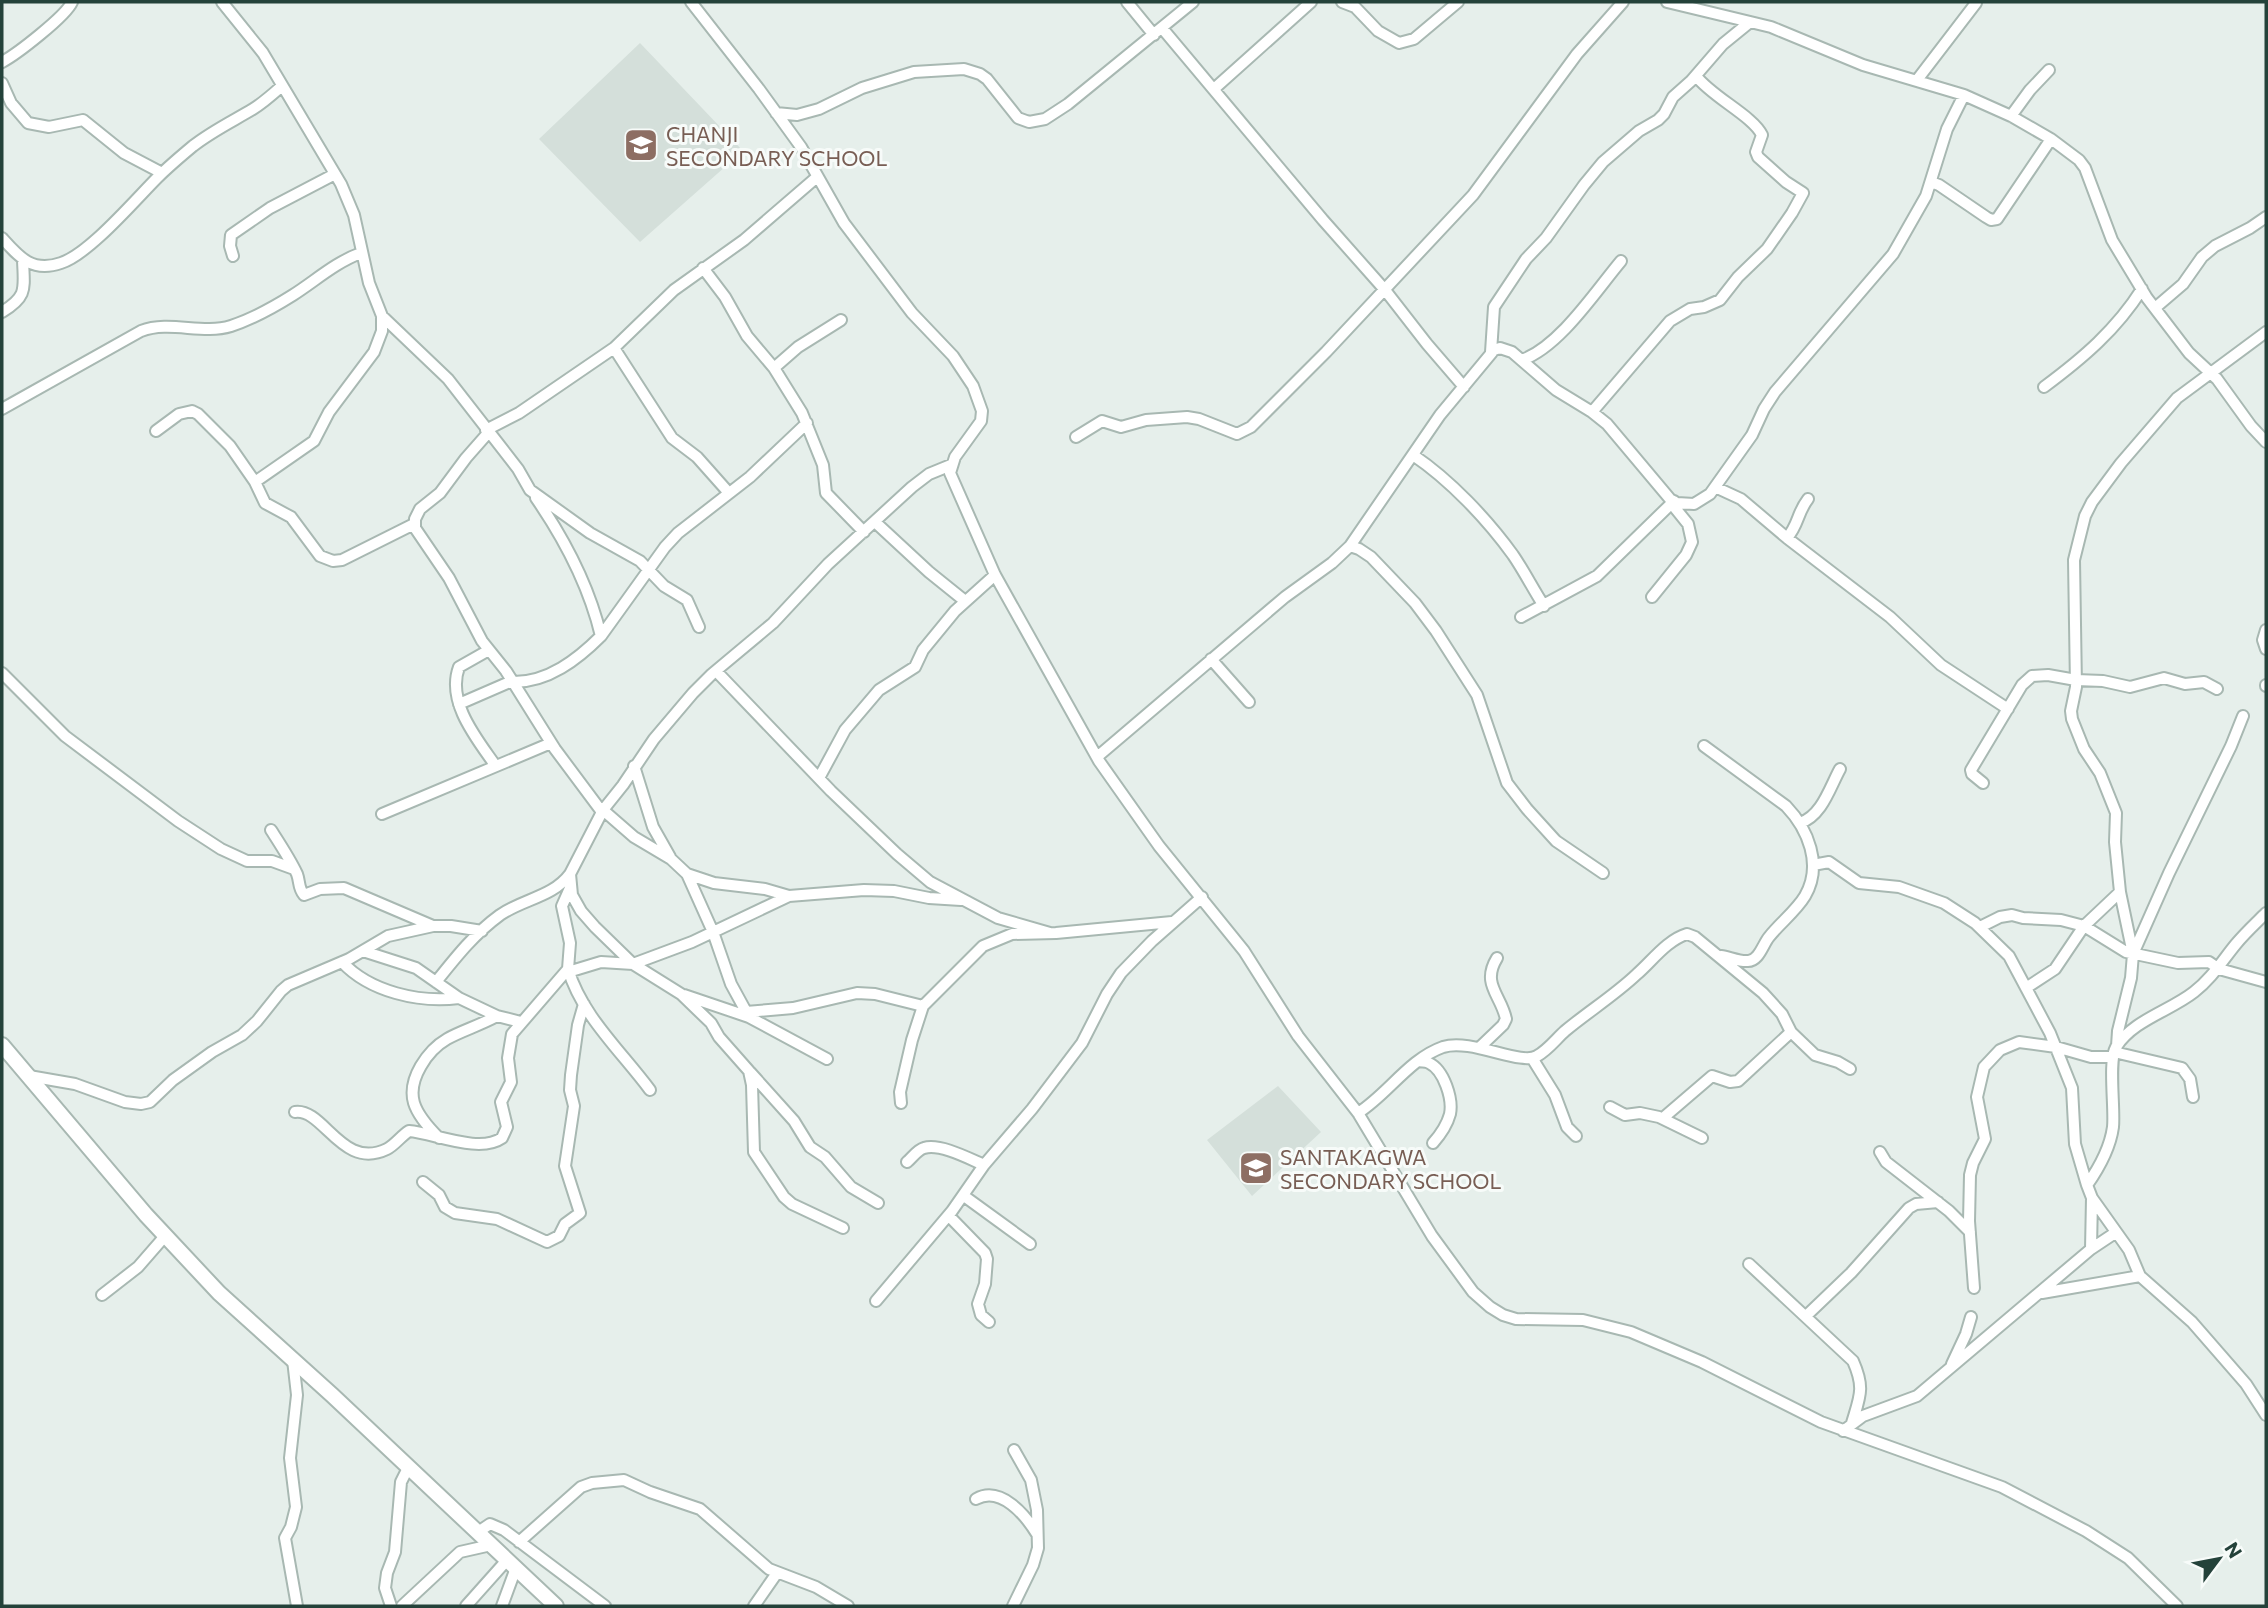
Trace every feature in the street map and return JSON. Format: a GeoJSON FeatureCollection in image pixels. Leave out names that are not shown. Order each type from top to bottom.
{"type":"FeatureCollection","features":[{"type":"Feature","properties":{"kind":"street"},"geometry":{"type":"LineString","coordinates":[[2,62],[22,50],[62,17],[72,2]]}},
{"type":"Feature","properties":{"kind":"street"},"geometry":{"type":"LineString","coordinates":[[222,2],[263,53],[350,203],[361,253],[382,316],[382,331],[374,352],[329,412],[314,441],[255,482]]}},
{"type":"Feature","properties":{"kind":"street"},"geometry":{"type":"LineString","coordinates":[[691,2],[800,147],[844,223],[912,313],[953,356],[973,386],[982,411],[981,421],[951,465],[950,473],[954,485],[995,575],[1097,757],[1159,846],[1244,951],[1298,1036],[1358,1113],[1432,1236],[1474,1292],[1503,1315],[1516,1318],[1583,1320],[1631,1332],[1702,1362],[1785,1405],[1979,1477],[2024,1497],[2099,1538],[2128,1558],[2177,1606]]}},
{"type":"Feature","properties":{"kind":"street"},"geometry":{"type":"LineString","coordinates":[[1127,2],[1214,88],[1322,220],[1385,289],[1464,387]]}},
{"type":"Feature","properties":{"kind":"street"},"geometry":{"type":"LineString","coordinates":[[776,113],[797,115],[819,109],[862,88],[914,72],[964,69],[987,79],[1018,118],[1029,122],[1036,121],[1053,115],[1193,2]]}},
{"type":"Feature","properties":{"kind":"street"},"geometry":{"type":"LineString","coordinates":[[1214,88],[1311,2]]}},
{"type":"Feature","properties":{"kind":"street"},"geometry":{"type":"LineString","coordinates":[[1342,2],[1355,7],[1378,31],[1399,43],[1413,39],[1458,2]]}},
{"type":"Feature","properties":{"kind":"street"},"geometry":{"type":"LineString","coordinates":[[1076,438],[1102,421],[1128,426],[1146,420],[1187,417],[1214,424],[1230,433],[1243,433],[1302,377],[1473,195],[1577,54],[1623,2]]}},
{"type":"Feature","properties":{"kind":"street"},"geometry":{"type":"LineString","coordinates":[[1667,2],[1781,30],[1863,65],[1964,95],[2011,116],[2051,139],[2079,160],[2085,168],[2112,240],[2155,308],[2189,353],[2212,373],[2266,443]]}},
{"type":"Feature","properties":{"kind":"street"},"geometry":{"type":"LineString","coordinates":[[1917,80],[1976,3]]}},
{"type":"Feature","properties":{"kind":"street"},"geometry":{"type":"LineString","coordinates":[[1492,352],[1494,307],[1527,259],[1603,162],[1639,131],[1658,120],[1673,97],[1696,76],[1723,44],[1750,22]]}},
{"type":"Feature","properties":{"kind":"street"},"geometry":{"type":"LineString","coordinates":[[2011,116],[2029,90],[2049,70]]}},
{"type":"Feature","properties":{"kind":"street"},"geometry":{"type":"LineString","coordinates":[[1592,412],[1670,321],[1690,309],[1704,307],[1720,300],[1738,277],[1767,249],[1792,214],[1803,192],[1786,183],[1758,157],[1756,152],[1762,135],[1756,126],[1712,93],[1696,76]]}},
{"type":"Feature","properties":{"kind":"street"},"geometry":{"type":"LineString","coordinates":[[2,83],[10,103],[28,124],[49,127],[83,120],[124,153],[162,173]]}},
{"type":"Feature","properties":{"kind":"street"},"geometry":{"type":"LineString","coordinates":[[2,238],[23,260],[34,265],[62,263],[75,256],[196,144],[255,108],[282,86]]}},
{"type":"Feature","properties":{"kind":"street"},"geometry":{"type":"LineString","coordinates":[[1672,502],[1694,504],[1703,500],[1715,487],[1752,435],[1769,400],[1893,254],[1931,183],[1947,129],[1964,95]]}},
{"type":"Feature","properties":{"kind":"street"},"geometry":{"type":"LineString","coordinates":[[1931,183],[1939,185],[1991,220],[1997,219],[2051,139]]}},
{"type":"Feature","properties":{"kind":"street"},"geometry":{"type":"LineString","coordinates":[[233,256],[231,234],[270,208],[335,174]]}},
{"type":"Feature","properties":{"kind":"street"},"geometry":{"type":"LineString","coordinates":[[156,431],[179,414],[192,411],[198,414],[230,446],[255,482],[265,503],[291,517],[312,549],[326,559],[342,560],[414,524],[420,509],[440,493],[487,431],[519,413],[614,348],[674,289],[744,240],[817,177]]}},
{"type":"Feature","properties":{"kind":"street"},"geometry":{"type":"LineString","coordinates":[[2155,308],[2183,284],[2215,246],[2250,229],[2266,217]]}},
{"type":"Feature","properties":{"kind":"street"},"geometry":{"type":"LineString","coordinates":[[2,410],[141,331],[159,327],[215,330],[232,326],[267,310],[337,265],[361,253]]}},
{"type":"Feature","properties":{"kind":"street"},"geometry":{"type":"LineString","coordinates":[[2,312],[18,302],[22,295],[23,260]]}},
{"type":"Feature","properties":{"kind":"street"},"geometry":{"type":"LineString","coordinates":[[1522,360],[1541,351],[1621,261]]}},
{"type":"Feature","properties":{"kind":"street"},"geometry":{"type":"LineString","coordinates":[[703,268],[725,297],[747,336],[774,368],[807,423],[823,465],[827,493],[864,533]]}},
{"type":"Feature","properties":{"kind":"street"},"geometry":{"type":"LineString","coordinates":[[2044,387],[2105,337],[2142,289]]}},
{"type":"Feature","properties":{"kind":"street"},"geometry":{"type":"LineString","coordinates":[[382,316],[410,345],[437,367],[518,468],[560,534],[585,590],[601,636]]}},
{"type":"Feature","properties":{"kind":"street"},"geometry":{"type":"LineString","coordinates":[[774,368],[798,347],[841,320]]}},
{"type":"Feature","properties":{"kind":"street"},"geometry":{"type":"LineString","coordinates":[[2087,1185],[2105,1154],[2113,1128],[2115,1051],[2131,978],[2133,954],[2120,892],[2115,842],[2116,813],[2101,773],[2084,749],[2072,719],[2071,711],[2076,696],[2073,569],[2085,516],[2105,482],[2171,404],[2266,332]]}},
{"type":"Feature","properties":{"kind":"street"},"geometry":{"type":"LineString","coordinates":[[614,348],[672,438],[697,457],[729,493]]}},
{"type":"Feature","properties":{"kind":"street"},"geometry":{"type":"LineString","coordinates":[[1097,757],[1211,659],[1350,546],[1440,415],[1492,352],[1500,348],[1522,360],[1556,390],[1592,412],[1623,441],[1688,524],[1692,542],[1686,555],[1652,597]]}},
{"type":"Feature","properties":{"kind":"street"},"geometry":{"type":"LineString","coordinates":[[460,704],[513,681],[539,680],[589,648],[601,636],[678,533],[750,477],[807,423]]}},
{"type":"Feature","properties":{"kind":"street"},"geometry":{"type":"LineString","coordinates":[[1413,455],[1433,468],[1497,535],[1513,555],[1544,606]]}},
{"type":"Feature","properties":{"kind":"street"},"geometry":{"type":"LineString","coordinates":[[436,982],[462,949],[482,931],[515,906],[563,884],[602,811],[654,739],[692,694],[774,623],[828,564],[912,486],[929,474],[951,465]]}},
{"type":"Feature","properties":{"kind":"street"},"geometry":{"type":"LineString","coordinates":[[1715,487],[1741,499],[1787,538],[1891,617],[1949,671],[2008,709]]}},
{"type":"Feature","properties":{"kind":"street"},"geometry":{"type":"LineString","coordinates":[[530,490],[590,533],[633,555],[664,586],[687,600],[699,627]]}},
{"type":"Feature","properties":{"kind":"street"},"geometry":{"type":"LineString","coordinates":[[1787,538],[1798,524],[1800,509],[1808,499]]}},
{"type":"Feature","properties":{"kind":"street"},"geometry":{"type":"LineString","coordinates":[[1521,617],[1597,576],[1672,502]]}},
{"type":"Feature","properties":{"kind":"street"},"geometry":{"type":"LineString","coordinates":[[875,522],[964,601]]}},
{"type":"Feature","properties":{"kind":"street"},"geometry":{"type":"LineString","coordinates":[[414,524],[421,539],[449,578],[468,617],[489,650],[513,681],[551,743],[602,811],[634,837],[671,859],[687,874],[713,932],[731,984],[748,1014]]}},
{"type":"Feature","properties":{"kind":"street"},"geometry":{"type":"LineString","coordinates":[[1350,546],[1371,557],[1415,603],[1436,631],[1477,695],[1507,783],[1527,809],[1556,841],[1603,873]]}},
{"type":"Feature","properties":{"kind":"street"},"geometry":{"type":"LineString","coordinates":[[819,778],[845,730],[879,690],[915,667],[932,639],[964,601],[995,575]]}},
{"type":"Feature","properties":{"kind":"street"},"geometry":{"type":"LineString","coordinates":[[2266,630],[2263,640],[2266,649]]}},
{"type":"Feature","properties":{"kind":"street"},"geometry":{"type":"LineString","coordinates":[[489,650],[459,667],[457,679],[460,704],[469,725],[495,765]]}},
{"type":"Feature","properties":{"kind":"street"},"geometry":{"type":"LineString","coordinates":[[1211,659],[1249,702]]}},
{"type":"Feature","properties":{"kind":"street"},"geometry":{"type":"LineString","coordinates":[[716,671],[819,778],[897,854],[930,882],[998,918],[1050,933]]}},
{"type":"Feature","properties":{"kind":"street"},"geometry":{"type":"LineString","coordinates":[[2,673],[65,736],[186,826],[221,849],[247,861],[272,861],[294,869]]}},
{"type":"Feature","properties":{"kind":"street"},"geometry":{"type":"LineString","coordinates":[[1983,783],[1972,774],[1971,769],[2021,684],[2032,676],[2048,675],[2103,681],[2130,687],[2164,678],[2185,684],[2204,681],[2217,689]]}},
{"type":"Feature","properties":{"kind":"street"},"geometry":{"type":"LineString","coordinates":[[2133,954],[2243,716]]}},
{"type":"Feature","properties":{"kind":"street"},"geometry":{"type":"LineString","coordinates":[[382,814],[551,743]]}},
{"type":"Feature","properties":{"kind":"street"},"geometry":{"type":"LineString","coordinates":[[1704,746],[1786,806],[1800,823],[1811,845],[1811,880],[1804,898],[1778,926],[1754,959],[1748,961],[1718,955]]}},
{"type":"Feature","properties":{"kind":"street"},"geometry":{"type":"LineString","coordinates":[[634,766],[653,827],[671,859]]}},
{"type":"Feature","properties":{"kind":"street"},"geometry":{"type":"LineString","coordinates":[[1800,823],[1806,821],[1826,799],[1840,769]]}},
{"type":"Feature","properties":{"kind":"street"},"geometry":{"type":"LineString","coordinates":[[271,830],[299,878],[300,890],[304,895],[320,889],[344,888],[433,926]]}},
{"type":"Feature","properties":{"kind":"street"},"geometry":{"type":"LineString","coordinates":[[1812,865],[1829,862],[1859,883],[1891,885],[1934,897],[1980,927],[2009,956],[2056,1047],[2072,1088],[2075,1144],[2092,1198],[2129,1250],[2140,1276],[2192,1322],[2246,1384],[2266,1415]]}},
{"type":"Feature","properties":{"kind":"street"},"geometry":{"type":"LineString","coordinates":[[570,874],[572,895],[581,911],[633,964],[681,994],[711,1023],[719,1037],[794,1121],[810,1147],[825,1157],[851,1187],[878,1203]]}},
{"type":"Feature","properties":{"kind":"street"},"geometry":{"type":"LineString","coordinates":[[687,874],[714,883],[765,889],[789,896]]}},
{"type":"Feature","properties":{"kind":"street"},"geometry":{"type":"LineString","coordinates":[[570,888],[562,906],[570,943],[568,971],[572,984],[608,1038],[650,1090]]}},
{"type":"Feature","properties":{"kind":"street"},"geometry":{"type":"LineString","coordinates":[[295,1112],[309,1114],[340,1143],[367,1153],[389,1148],[408,1131],[453,1141],[498,1141],[506,1133],[507,1122],[501,1102],[511,1082],[508,1045],[512,1034],[568,971],[601,962],[633,964],[713,932],[789,896],[864,890],[962,900]]}},
{"type":"Feature","properties":{"kind":"street"},"geometry":{"type":"LineString","coordinates":[[2025,988],[2055,969],[2084,926],[2120,892]]}},
{"type":"Feature","properties":{"kind":"street"},"geometry":{"type":"LineString","coordinates":[[876,1301],[949,1216],[984,1165],[1032,1109],[1082,1043],[1121,973],[1172,922],[1202,897]]}},
{"type":"Feature","properties":{"kind":"street"},"geometry":{"type":"LineString","coordinates":[[1974,1288],[1970,1175],[1985,1139],[1977,1097],[1984,1067],[1990,1058],[2008,1045],[2033,1042],[2091,1058],[2115,1051],[2143,1023],[2193,993],[2219,969],[2238,942],[2266,914]]}},
{"type":"Feature","properties":{"kind":"street"},"geometry":{"type":"LineString","coordinates":[[1980,927],[2000,917],[2012,915],[2023,919],[2061,920],[2084,926],[2126,953],[2178,963],[2209,962],[2219,969],[2266,982]]}},
{"type":"Feature","properties":{"kind":"street"},"geometry":{"type":"LineString","coordinates":[[901,1103],[900,1092],[923,1006],[972,956],[997,939],[1012,934],[1172,922]]}},
{"type":"Feature","properties":{"kind":"street"},"geometry":{"type":"LineString","coordinates":[[29,1076],[68,1082],[125,1102],[150,1102],[173,1080],[251,1028],[281,991],[306,976],[342,962],[387,936],[433,926],[482,931]]}},
{"type":"Feature","properties":{"kind":"street"},"geometry":{"type":"LineString","coordinates":[[1358,1113],[1375,1102],[1418,1061],[1444,1047],[1480,1046],[1532,1058],[1625,986],[1671,942],[1687,934],[1718,955],[1776,1006],[1791,1032],[1815,1055],[1850,1069]]}},
{"type":"Feature","properties":{"kind":"street"},"geometry":{"type":"LineString","coordinates":[[363,951],[416,968],[459,998],[497,1016],[521,1023]]}},
{"type":"Feature","properties":{"kind":"street"},"geometry":{"type":"LineString","coordinates":[[1480,1046],[1506,1019],[1491,982],[1490,970],[1497,958]]}},
{"type":"Feature","properties":{"kind":"street"},"geometry":{"type":"LineString","coordinates":[[342,962],[366,983],[420,997],[439,1000],[459,998]]}},
{"type":"Feature","properties":{"kind":"street"},"geometry":{"type":"LineString","coordinates":[[748,1014],[793,1008],[857,993],[875,994],[923,1006]]}},
{"type":"Feature","properties":{"kind":"street"},"geometry":{"type":"LineString","coordinates":[[681,994],[748,1014],[827,1059]]}},
{"type":"Feature","properties":{"kind":"street"},"geometry":{"type":"LineString","coordinates":[[423,1182],[436,1191],[445,1207],[455,1213],[498,1219],[547,1242],[559,1236],[565,1224],[580,1213],[565,1166],[574,1107],[570,1090],[578,1025],[584,1004]]}},
{"type":"Feature","properties":{"kind":"street"},"geometry":{"type":"LineString","coordinates":[[439,1138],[425,1124],[414,1104],[412,1090],[415,1077],[423,1063],[445,1040],[497,1016]]}},
{"type":"Feature","properties":{"kind":"street"},"geometry":{"type":"LineString","coordinates":[[1663,1118],[1712,1076],[1730,1082],[1746,1076],[1791,1032]]}},
{"type":"Feature","properties":{"kind":"street"},"geometry":{"type":"LineString","coordinates":[[2,1045],[165,1236],[219,1293],[556,1606]]}},
{"type":"Feature","properties":{"kind":"street"},"geometry":{"type":"LineString","coordinates":[[2115,1051],[2182,1068],[2190,1079],[2193,1097]]}},
{"type":"Feature","properties":{"kind":"street"},"geometry":{"type":"LineString","coordinates":[[1532,1058],[1555,1095],[1567,1127],[1576,1136]]}},
{"type":"Feature","properties":{"kind":"street"},"geometry":{"type":"LineString","coordinates":[[1418,1061],[1429,1063],[1436,1069],[1450,1098],[1451,1107],[1446,1127],[1433,1143]]}},
{"type":"Feature","properties":{"kind":"street"},"geometry":{"type":"LineString","coordinates":[[749,1071],[752,1085],[754,1152],[759,1163],[792,1204],[843,1228]]}},
{"type":"Feature","properties":{"kind":"street"},"geometry":{"type":"LineString","coordinates":[[1610,1107],[1625,1115],[1640,1113],[1663,1118],[1702,1138]]}},
{"type":"Feature","properties":{"kind":"street"},"geometry":{"type":"LineString","coordinates":[[907,1163],[919,1151],[932,1147],[953,1152],[984,1165]]}},
{"type":"Feature","properties":{"kind":"street"},"geometry":{"type":"LineString","coordinates":[[1880,1152],[1894,1168],[1938,1202],[1970,1232]]}},
{"type":"Feature","properties":{"kind":"street"},"geometry":{"type":"LineString","coordinates":[[964,1196],[1030,1244]]}},
{"type":"Feature","properties":{"kind":"street"},"geometry":{"type":"LineString","coordinates":[[2091,1250],[2092,1198]]}},
{"type":"Feature","properties":{"kind":"street"},"geometry":{"type":"LineString","coordinates":[[1806,1316],[1851,1273],[1909,1209],[1916,1204],[1938,1202]]}},
{"type":"Feature","properties":{"kind":"street"},"geometry":{"type":"LineString","coordinates":[[949,1216],[985,1253],[985,1284],[978,1311],[989,1322]]}},
{"type":"Feature","properties":{"kind":"street"},"geometry":{"type":"LineString","coordinates":[[1847,1427],[1877,1410],[1910,1400],[2115,1233]]}},
{"type":"Feature","properties":{"kind":"street"},"geometry":{"type":"LineString","coordinates":[[102,1295],[138,1267],[165,1236]]}},
{"type":"Feature","properties":{"kind":"street"},"geometry":{"type":"LineString","coordinates":[[1749,1264],[1853,1361],[1860,1374],[1862,1388],[1847,1427]]}},
{"type":"Feature","properties":{"kind":"street"},"geometry":{"type":"LineString","coordinates":[[2040,1293],[2140,1276]]}},
{"type":"Feature","properties":{"kind":"street"},"geometry":{"type":"LineString","coordinates":[[1951,1366],[1971,1317]]}},
{"type":"Feature","properties":{"kind":"street"},"geometry":{"type":"LineString","coordinates":[[293,1360],[298,1395],[290,1458],[296,1507],[285,1538],[297,1606]]}},
{"type":"Feature","properties":{"kind":"street"},"geometry":{"type":"LineString","coordinates":[[1013,1606],[1037,1555],[1037,1510],[1031,1480],[1014,1450]]}},
{"type":"Feature","properties":{"kind":"street"},"geometry":{"type":"LineString","coordinates":[[391,1606],[385,1588],[395,1552],[401,1506],[399,1492],[408,1468]]}},
{"type":"Feature","properties":{"kind":"street"},"geometry":{"type":"LineString","coordinates":[[519,1542],[581,1487],[592,1483],[624,1480],[700,1509],[759,1561],[777,1573],[816,1587],[848,1606]]}},
{"type":"Feature","properties":{"kind":"street"},"geometry":{"type":"LineString","coordinates":[[976,1499],[994,1497],[1015,1507],[1023,1513],[1037,1534]]}},
{"type":"Feature","properties":{"kind":"street"},"geometry":{"type":"LineString","coordinates":[[478,1532],[491,1524],[605,1606]]}},
{"type":"Feature","properties":{"kind":"street"},"geometry":{"type":"LineString","coordinates":[[402,1606],[460,1552],[491,1545]]}},
{"type":"Feature","properties":{"kind":"street"},"geometry":{"type":"LineString","coordinates":[[466,1606],[511,1564]]}},
{"type":"Feature","properties":{"kind":"street"},"geometry":{"type":"LineString","coordinates":[[502,1606],[511,1564]]}},
{"type":"Feature","properties":{"kind":"street"},"geometry":{"type":"LineString","coordinates":[[754,1606],[777,1573]]}},
{"type":"Feature","properties":{"kind":"shaded area","name":"CHANJI SECONDARY SCHOOL"},"geometry":{"type":"Polygon","coordinates":[[[640,43],[743,151],[640,242],[539,139],[640,43]]]}},
{"type":"Feature","properties":{"kind":"shaded area","name":"SANTAKAGWA SECONDARY SCHOOL"},"geometry":{"type":"Polygon","coordinates":[[[1278,1086],[1321,1132],[1252,1196],[1207,1140],[1278,1086]]]}},
{"type":"Feature","properties":{"kind":"place","name":"CHANJI SECONDARY SCHOOL"},"geometry":{"type":"Point","coordinates":[641,145]}},
{"type":"Feature","properties":{"kind":"place","name":"SANTAKAGWA SECONDARY SCHOOL"},"geometry":{"type":"Point","coordinates":[1256,1168]}}]}
